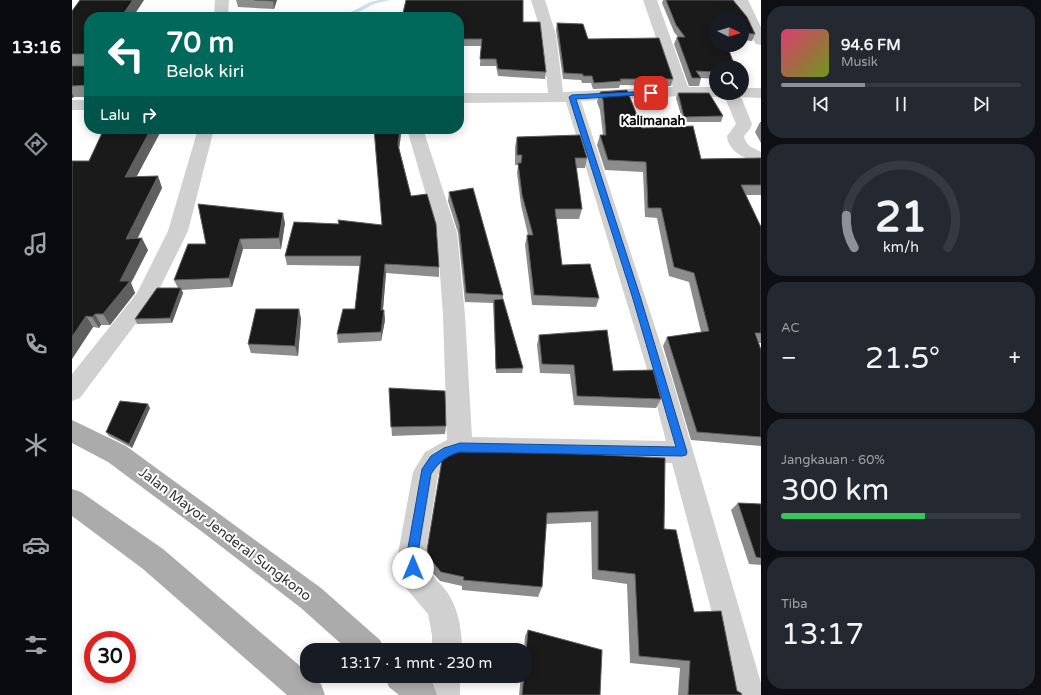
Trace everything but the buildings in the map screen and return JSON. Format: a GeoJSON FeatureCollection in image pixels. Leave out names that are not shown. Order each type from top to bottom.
{"type":"FeatureCollection","features":[{"type":"Feature","properties":{"kind":"main road","name":"Jalan Mayor Jenderal Sungkono"},"geometry":{"type":"LineString","coordinates":[[72,431],[117,454],[311,598],[362,643]]}},
{"type":"Feature","properties":{"kind":"main road"},"geometry":{"type":"LineString","coordinates":[[72,501],[153,559],[310,695]]}},
{"type":"Feature","properties":{"kind":"main road"},"geometry":{"type":"LineString","coordinates":[[408,683],[422,695]]}},
{"type":"Feature","properties":{"kind":"street"},"geometry":{"type":"LineString","coordinates":[[221,12],[222,0]]}},
{"type":"Feature","properties":{"kind":"street"},"geometry":{"type":"LineString","coordinates":[[538,0],[549,35],[564,97],[637,299],[682,452],[749,695]]}},
{"type":"Feature","properties":{"kind":"street"},"geometry":{"type":"LineString","coordinates":[[650,0],[682,91]]}},
{"type":"Feature","properties":{"kind":"street"},"geometry":{"type":"LineString","coordinates":[[741,0],[761,41]]}},
{"type":"Feature","properties":{"kind":"street"},"geometry":{"type":"LineString","coordinates":[[464,98],[564,97],[682,91],[709,92]]}},
{"type":"Feature","properties":{"kind":"street"},"geometry":{"type":"LineString","coordinates":[[749,93],[761,93]]}},
{"type":"Feature","properties":{"kind":"street"},"geometry":{"type":"LineString","coordinates":[[734,100],[744,124],[744,126],[737,130],[735,134],[736,140],[747,152],[761,158]]}},
{"type":"Feature","properties":{"kind":"street"},"geometry":{"type":"LineString","coordinates":[[72,105],[84,105]]}},
{"type":"Feature","properties":{"kind":"street"},"geometry":{"type":"LineString","coordinates":[[72,391],[145,298],[178,231],[205,134]]}},
{"type":"Feature","properties":{"kind":"street"},"geometry":{"type":"LineString","coordinates":[[417,134],[447,233],[454,315],[460,448]]}},
{"type":"Feature","properties":{"kind":"street"},"geometry":{"type":"LineString","coordinates":[[447,643],[444,618],[439,605],[415,578],[411,559],[426,472],[434,460],[448,451],[460,448],[682,452]]}},
{"type":"Feature","properties":{"kind":"street"},"geometry":{"type":"LineString","coordinates":[[444,695],[445,683]]}},
{"type":"Feature","properties":{"kind":"waterway"},"geometry":{"type":"LineString","coordinates":[[355,12],[372,3],[387,0]]}},
{"type":"Feature","properties":{"kind":"district","name":"Kalimanah"},"geometry":{"type":"Point","coordinates":[653,121]}},
{"type":"Feature","properties":{"kind":"route"},"geometry":{"type":"LineString","coordinates":[[413,568],[411,559],[426,472],[434,460],[448,451],[460,448],[682,452],[637,299],[572,97],[651,93]]}}]}
